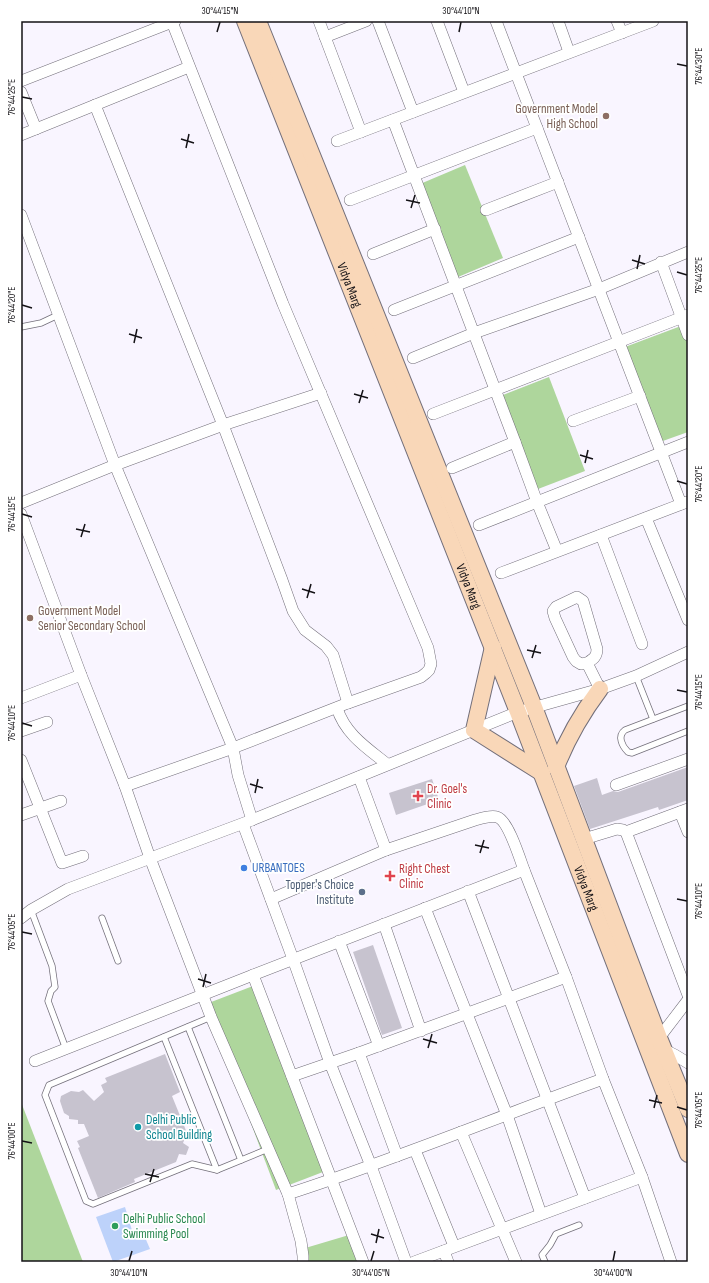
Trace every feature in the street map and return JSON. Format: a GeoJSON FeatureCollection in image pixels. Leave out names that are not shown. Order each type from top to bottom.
{"type":"FeatureCollection","features":[{"type":"Feature","properties":{"kind":"main road","name":"Vidya Marg"},"geometry":{"type":"LineString","coordinates":[[245,21],[518,712],[584,839],[688,1109]]}},
{"type":"Feature","properties":{"kind":"main road","name":"Vidya Marg"},"geometry":{"type":"LineString","coordinates":[[258,21],[534,707],[549,770],[688,1154]]}},
{"type":"Feature","properties":{"kind":"main road"},"geometry":{"type":"LineString","coordinates":[[493,647],[474,730],[549,770],[600,689]]}},
{"type":"Feature","properties":{"kind":"street"},"geometry":{"type":"LineString","coordinates":[[319,21],[361,132]]}},
{"type":"Feature","properties":{"kind":"street"},"geometry":{"type":"LineString","coordinates":[[325,37],[366,21]]}},
{"type":"Feature","properties":{"kind":"street"},"geometry":{"type":"LineString","coordinates":[[378,21],[413,112]]}},
{"type":"Feature","properties":{"kind":"street"},"geometry":{"type":"LineString","coordinates":[[437,21],[464,92]]}},
{"type":"Feature","properties":{"kind":"street"},"geometry":{"type":"LineString","coordinates":[[496,21],[661,453],[685,503],[501,573]]}},
{"type":"Feature","properties":{"kind":"street"},"geometry":{"type":"LineString","coordinates":[[558,21],[570,52]]}},
{"type":"Feature","properties":{"kind":"street"},"geometry":{"type":"LineString","coordinates":[[617,21],[622,33]]}},
{"type":"Feature","properties":{"kind":"street"},"geometry":{"type":"LineString","coordinates":[[336,141],[653,21]]}},
{"type":"Feature","properties":{"kind":"street"},"geometry":{"type":"LineString","coordinates":[[21,81],[174,22],[189,67],[283,304],[428,648],[430,656],[431,664],[429,670],[420,677],[348,703],[233,748],[125,786]]}},
{"type":"Feature","properties":{"kind":"street"},"geometry":{"type":"LineString","coordinates":[[21,135],[189,67]]}},
{"type":"Feature","properties":{"kind":"street"},"geometry":{"type":"LineString","coordinates":[[21,92],[36,129]]}},
{"type":"Feature","properties":{"kind":"street"},"geometry":{"type":"LineString","coordinates":[[95,105],[223,425],[293,611],[306,630],[326,646],[333,655],[348,703]]}},
{"type":"Feature","properties":{"kind":"street"},"geometry":{"type":"LineString","coordinates":[[392,120],[435,229],[536,502],[556,551]]}},
{"type":"Feature","properties":{"kind":"street"},"geometry":{"type":"LineString","coordinates":[[350,200],[537,128]]}},
{"type":"Feature","properties":{"kind":"street"},"geometry":{"type":"LineString","coordinates":[[486,210],[558,182]]}},
{"type":"Feature","properties":{"kind":"street"},"geometry":{"type":"LineString","coordinates":[[21,215],[115,464],[233,748],[247,822],[270,899],[330,1063],[371,1166],[406,1262]]}},
{"type":"Feature","properties":{"kind":"street"},"geometry":{"type":"LineString","coordinates":[[373,254],[435,229]]}},
{"type":"Feature","properties":{"kind":"street"},"geometry":{"type":"LineString","coordinates":[[394,310],[579,237]]}},
{"type":"Feature","properties":{"kind":"street"},"geometry":{"type":"LineString","coordinates":[[412,358],[474,333],[599,289],[688,252]]}},
{"type":"Feature","properties":{"kind":"street"},"geometry":{"type":"LineString","coordinates":[[661,262],[685,316],[688,335]]}},
{"type":"Feature","properties":{"kind":"street"},"geometry":{"type":"LineString","coordinates":[[433,414],[685,316]]}},
{"type":"Feature","properties":{"kind":"street"},"geometry":{"type":"LineString","coordinates":[[21,503],[115,464],[223,425],[321,393]]}},
{"type":"Feature","properties":{"kind":"street"},"geometry":{"type":"LineString","coordinates":[[573,421],[640,396]]}},
{"type":"Feature","properties":{"kind":"street"},"geometry":{"type":"LineString","coordinates":[[452,468],[515,442]]}},
{"type":"Feature","properties":{"kind":"street"},"geometry":{"type":"LineString","coordinates":[[479,525],[688,442]]}},
{"type":"Feature","properties":{"kind":"street"},"geometry":{"type":"LineString","coordinates":[[21,514],[211,1017],[288,1194],[301,1241],[303,1262]]}},
{"type":"Feature","properties":{"kind":"street"},"geometry":{"type":"LineString","coordinates":[[646,518],[688,620]]}},
{"type":"Feature","properties":{"kind":"street"},"geometry":{"type":"LineString","coordinates":[[601,534],[642,644]]}},
{"type":"Feature","properties":{"kind":"street"},"geometry":{"type":"LineString","coordinates":[[577,597],[583,601],[597,649],[597,654],[587,663],[581,664],[573,657],[553,611],[556,607],[577,597]]}},
{"type":"Feature","properties":{"kind":"street"},"geometry":{"type":"LineString","coordinates":[[21,918],[31,910],[68,889],[247,822],[518,712],[600,689],[636,676],[688,652]]}},
{"type":"Feature","properties":{"kind":"street"},"geometry":{"type":"LineString","coordinates":[[587,663],[600,689]]}},
{"type":"Feature","properties":{"kind":"street"},"geometry":{"type":"LineString","coordinates":[[21,698],[81,675]]}},
{"type":"Feature","properties":{"kind":"street"},"geometry":{"type":"LineString","coordinates":[[337,708],[340,717],[354,737],[387,764]]}},
{"type":"Feature","properties":{"kind":"street"},"geometry":{"type":"LineString","coordinates":[[21,731],[47,722]]}},
{"type":"Feature","properties":{"kind":"street"},"geometry":{"type":"LineString","coordinates":[[616,785],[688,759]]}},
{"type":"Feature","properties":{"kind":"street"},"geometry":{"type":"LineString","coordinates":[[21,760],[62,863],[83,856]]}},
{"type":"Feature","properties":{"kind":"street"},"geometry":{"type":"LineString","coordinates":[[359,777],[386,850]]}},
{"type":"Feature","properties":{"kind":"street"},"geometry":{"type":"LineString","coordinates":[[21,815],[61,801]]}},
{"type":"Feature","properties":{"kind":"street"},"geometry":{"type":"LineString","coordinates":[[584,839],[617,829],[626,832],[684,810],[688,832]]}},
{"type":"Feature","properties":{"kind":"street"},"geometry":{"type":"LineString","coordinates":[[270,899],[386,850],[476,820],[496,816],[501,818],[505,824],[524,870],[566,977],[602,1079],[642,1177],[670,1262]]}},
{"type":"Feature","properties":{"kind":"street"},"geometry":{"type":"LineString","coordinates":[[626,832],[688,994]]}},
{"type":"Feature","properties":{"kind":"street"},"geometry":{"type":"LineString","coordinates":[[35,1062],[293,959],[524,870]]}},
{"type":"Feature","properties":{"kind":"street"},"geometry":{"type":"LineString","coordinates":[[468,891],[585,1198]]}},
{"type":"Feature","properties":{"kind":"street"},"geometry":{"type":"LineString","coordinates":[[425,908],[507,1116],[541,1214]]}},
{"type":"Feature","properties":{"kind":"street"},"geometry":{"type":"LineString","coordinates":[[384,924],[421,1030]]}},
{"type":"Feature","properties":{"kind":"street"},"geometry":{"type":"LineString","coordinates":[[339,941],[379,1046]]}},
{"type":"Feature","properties":{"kind":"street"},"geometry":{"type":"LineString","coordinates":[[253,975],[363,1262]]}},
{"type":"Feature","properties":{"kind":"street"},"geometry":{"type":"LineString","coordinates":[[292,1076],[379,1046],[566,977]]}},
{"type":"Feature","properties":{"kind":"street"},"geometry":{"type":"LineString","coordinates":[[688,1000],[662,1044],[688,1064]]}},
{"type":"Feature","properties":{"kind":"street"},"geometry":{"type":"LineString","coordinates":[[359,1053],[397,1156]]}},
{"type":"Feature","properties":{"kind":"street"},"geometry":{"type":"LineString","coordinates":[[288,1194],[415,1150],[602,1079]]}},
{"type":"Feature","properties":{"kind":"street"},"geometry":{"type":"LineString","coordinates":[[461,1132],[516,1262]]}},
{"type":"Feature","properties":{"kind":"street"},"geometry":{"type":"LineString","coordinates":[[415,1150],[449,1249],[448,1262]]}},
{"type":"Feature","properties":{"kind":"street"},"geometry":{"type":"LineString","coordinates":[[414,1262],[642,1177]]}},
{"type":"Feature","properties":{"kind":"lane"},"geometry":{"type":"LineString","coordinates":[[21,328],[41,323],[58,315]]}},
{"type":"Feature","properties":{"kind":"lane"},"geometry":{"type":"LineString","coordinates":[[636,676],[652,719]]}},
{"type":"Feature","properties":{"kind":"lane"},"geometry":{"type":"LineString","coordinates":[[688,706],[652,719],[623,732],[621,741],[623,747],[628,752],[632,753],[688,731]]}},
{"type":"Feature","properties":{"kind":"lane"},"geometry":{"type":"LineString","coordinates":[[31,910],[52,966],[55,987],[51,991],[48,1001],[66,1049]]}},
{"type":"Feature","properties":{"kind":"lane"},"geometry":{"type":"LineString","coordinates":[[102,918],[118,961]]}},
{"type":"Feature","properties":{"kind":"lane"},"geometry":{"type":"LineString","coordinates":[[211,1017],[49,1085],[45,1095],[86,1201],[93,1204],[192,1164],[217,1170],[268,1149]]}},
{"type":"Feature","properties":{"kind":"lane"},"geometry":{"type":"LineString","coordinates":[[188,1027],[241,1160]]}},
{"type":"Feature","properties":{"kind":"lane"},"geometry":{"type":"LineString","coordinates":[[164,1037],[217,1170]]}},
{"type":"Feature","properties":{"kind":"lane"},"geometry":{"type":"LineString","coordinates":[[545,1262],[542,1255],[556,1234],[579,1225]]}},
{"type":"Feature","properties":{"kind":"green space"},"geometry":{"type":"Polygon","coordinates":[[[465,165],[503,258],[458,277],[420,184],[465,165]]]}},
{"type":"Feature","properties":{"kind":"green space"},"geometry":{"type":"Polygon","coordinates":[[[681,326],[688,344],[688,432],[660,442],[625,347],[681,326]]]}},
{"type":"Feature","properties":{"kind":"green space"},"geometry":{"type":"Polygon","coordinates":[[[549,377],[585,471],[538,489],[503,395],[549,377]]]}},
{"type":"Feature","properties":{"kind":"green space"},"geometry":{"type":"Polygon","coordinates":[[[253,986],[323,1172],[276,1190],[206,1004],[253,986]]]}},
{"type":"Feature","properties":{"kind":"green space"},"geometry":{"type":"Polygon","coordinates":[[[21,1102],[83,1262],[22,1262],[21,1102]]]}},
{"type":"Feature","properties":{"kind":"green space"},"geometry":{"type":"Polygon","coordinates":[[[349,1235],[359,1262],[301,1262],[302,1249],[349,1235]]]}},
{"type":"Feature","properties":{"kind":"water","name":"Delhi Public School Swimming Pool"},"geometry":{"type":"Polygon","coordinates":[[[125,1207],[134,1237],[144,1235],[150,1249],[113,1262],[96,1217],[125,1207]]]}},
{"type":"Feature","properties":{"kind":"building"},"geometry":{"type":"Polygon","coordinates":[[[688,767],[688,800],[659,810],[658,807],[590,829],[574,786],[597,778],[602,795],[613,791],[618,792],[688,767]]]}},
{"type":"Feature","properties":{"kind":"building"},"geometry":{"type":"Polygon","coordinates":[[[432,779],[439,800],[396,815],[389,793],[432,779]]]}},
{"type":"Feature","properties":{"kind":"building"},"geometry":{"type":"Polygon","coordinates":[[[373,945],[402,1028],[382,1035],[353,952],[373,945]]]}},
{"type":"Feature","properties":{"kind":"building","name":"Delhi Public School Building"},"geometry":{"type":"Polygon","coordinates":[[[165,1054],[180,1092],[172,1096],[187,1133],[183,1143],[189,1147],[186,1155],[179,1154],[176,1162],[134,1179],[135,1182],[98,1198],[78,1148],[80,1147],[77,1141],[89,1136],[84,1124],[78,1124],[78,1120],[69,1119],[69,1116],[64,1113],[60,1101],[61,1096],[71,1091],[79,1092],[83,1090],[94,1101],[104,1092],[101,1085],[107,1082],[105,1078],[165,1054]]]}},
{"type":"Feature","properties":{"kind":"place","name":"Government Model High School"},"geometry":{"type":"Point","coordinates":[606,116]}},
{"type":"Feature","properties":{"kind":"place","name":"Government Model Senior Secondary School"},"geometry":{"type":"Point","coordinates":[30,618]}},
{"type":"Feature","properties":{"kind":"place","name":"Dr. Goel's Clinic"},"geometry":{"type":"Point","coordinates":[418,796]}},
{"type":"Feature","properties":{"kind":"place","name":"URBANTOES"},"geometry":{"type":"Point","coordinates":[244,868]}},
{"type":"Feature","properties":{"kind":"place","name":"Right Chest Clinic"},"geometry":{"type":"Point","coordinates":[390,876]}},
{"type":"Feature","properties":{"kind":"place","name":"Topper's Choice Institute"},"geometry":{"type":"Point","coordinates":[362,892]}},
{"type":"Feature","properties":{"kind":"place","name":"Delhi Public School Building"},"geometry":{"type":"Point","coordinates":[138,1127]}},
{"type":"Feature","properties":{"kind":"place","name":"Delhi Public School Swimming Pool"},"geometry":{"type":"Point","coordinates":[115,1226]}}]}
